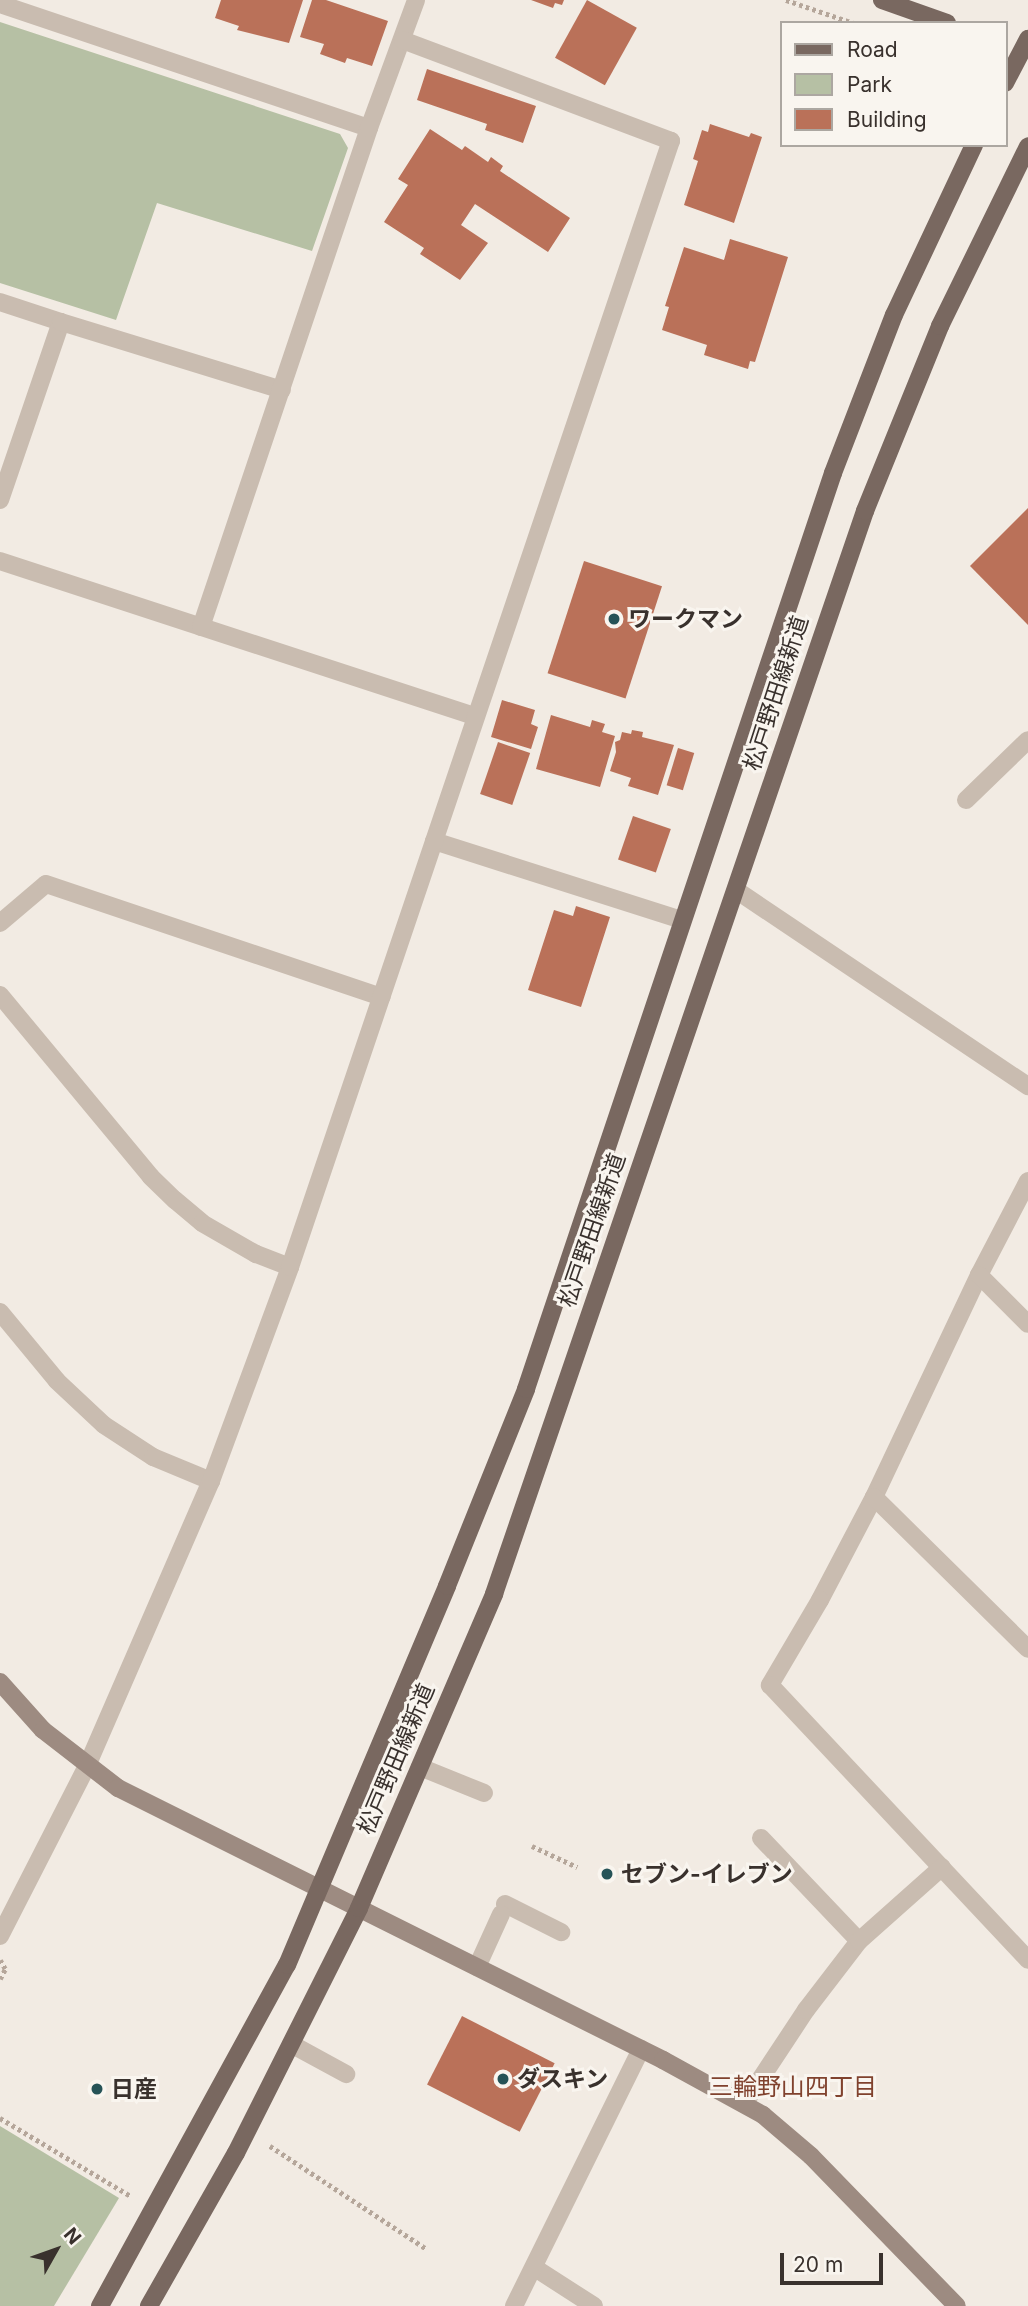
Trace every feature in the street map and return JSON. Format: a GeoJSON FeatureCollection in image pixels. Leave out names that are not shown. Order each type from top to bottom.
{"type":"FeatureCollection","features":[{"type":"Feature","properties":{"kind":"main road"},"geometry":{"type":"LineString","coordinates":[[882,0],[941,21]]}},
{"type":"Feature","properties":{"kind":"main road"},"geometry":{"type":"LineString","coordinates":[[1007,78],[1021,46]]}},
{"type":"Feature","properties":{"kind":"main road","name":"松戸野田線新道"},"geometry":{"type":"LineString","coordinates":[[149,2306],[236,2153],[359,1908],[494,1594],[736,890],[831,604],[890,445],[940,326],[1028,146]]}},
{"type":"Feature","properties":{"kind":"main road","name":"松戸野田線新道"},"geometry":{"type":"LineString","coordinates":[[100,2306],[280,1977],[321,1889],[526,1389],[682,920],[864,391],[925,243],[973,147]]}},
{"type":"Feature","properties":{"kind":"street"},"geometry":{"type":"LineString","coordinates":[[201,627],[369,128],[416,0]]}},
{"type":"Feature","properties":{"kind":"street"},"geometry":{"type":"LineString","coordinates":[[0,4],[36,7],[369,128]]}},
{"type":"Feature","properties":{"kind":"street"},"geometry":{"type":"LineString","coordinates":[[0,1936],[87,1766],[211,1481],[290,1267],[671,141],[403,40]]}},
{"type":"Feature","properties":{"kind":"street"},"geometry":{"type":"LineString","coordinates":[[0,302],[282,390]]}},
{"type":"Feature","properties":{"kind":"street"},"geometry":{"type":"LineString","coordinates":[[0,500],[61,322]]}},
{"type":"Feature","properties":{"kind":"street"},"geometry":{"type":"LineString","coordinates":[[0,561],[475,716]]}},
{"type":"Feature","properties":{"kind":"street"},"geometry":{"type":"LineString","coordinates":[[966,800],[1028,740]]}},
{"type":"Feature","properties":{"kind":"street"},"geometry":{"type":"LineString","coordinates":[[434,841],[682,920]]}},
{"type":"Feature","properties":{"kind":"street"},"geometry":{"type":"LineString","coordinates":[[0,923],[46,884],[382,998]]}},
{"type":"Feature","properties":{"kind":"street"},"geometry":{"type":"LineString","coordinates":[[736,890],[1028,1086]]}},
{"type":"Feature","properties":{"kind":"street"},"geometry":{"type":"LineString","coordinates":[[0,995],[151,1177],[175,1200],[202,1223],[256,1254],[290,1267]]}},
{"type":"Feature","properties":{"kind":"street"},"geometry":{"type":"LineString","coordinates":[[1028,1181],[979,1275],[874,1497],[820,1600],[769,1685],[1028,1960]]}},
{"type":"Feature","properties":{"kind":"street"},"geometry":{"type":"LineString","coordinates":[[979,1275],[1028,1324]]}},
{"type":"Feature","properties":{"kind":"street"},"geometry":{"type":"LineString","coordinates":[[0,1312],[57,1381],[104,1425],[153,1457],[211,1481]]}},
{"type":"Feature","properties":{"kind":"street"},"geometry":{"type":"LineString","coordinates":[[874,1497],[1028,1649]]}},
{"type":"Feature","properties":{"kind":"street"},"geometry":{"type":"LineString","coordinates":[[0,1682],[43,1730],[118,1788],[641,2049],[763,2115],[811,2156],[957,2306]]}},
{"type":"Feature","properties":{"kind":"street"},"geometry":{"type":"LineString","coordinates":[[420,1767],[484,1793]]}},
{"type":"Feature","properties":{"kind":"street"},"geometry":{"type":"LineString","coordinates":[[761,1838],[859,1941]]}},
{"type":"Feature","properties":{"kind":"street"},"geometry":{"type":"LineString","coordinates":[[744,2104],[806,2010],[859,1941],[942,1867]]}},
{"type":"Feature","properties":{"kind":"street"},"geometry":{"type":"LineString","coordinates":[[477,1967],[503,1909],[561,1932]]}},
{"type":"Feature","properties":{"kind":"street"},"geometry":{"type":"LineString","coordinates":[[291,2044],[346,2074]]}},
{"type":"Feature","properties":{"kind":"street"},"geometry":{"type":"LineString","coordinates":[[514,2306],[641,2049]]}},
{"type":"Feature","properties":{"kind":"street"},"geometry":{"type":"LineString","coordinates":[[535,2268],[594,2306]]}},
{"type":"Feature","properties":{"kind":"path"},"geometry":{"type":"LineString","coordinates":[[786,0],[847,21]]}},
{"type":"Feature","properties":{"kind":"path"},"geometry":{"type":"LineString","coordinates":[[532,1846],[577,1867]]}},
{"type":"Feature","properties":{"kind":"path"},"geometry":{"type":"LineString","coordinates":[[0,1960],[5,1969],[0,1979]]}},
{"type":"Feature","properties":{"kind":"path"},"geometry":{"type":"LineString","coordinates":[[0,2118],[154,2210]]}},
{"type":"Feature","properties":{"kind":"path"},"geometry":{"type":"LineString","coordinates":[[271,2146],[425,2248]]}},
{"type":"Feature","properties":{"kind":"green space"},"geometry":{"type":"Polygon","coordinates":[[[0,22],[340,134],[348,148],[312,251],[157,203],[116,320],[0,283],[0,22]]]}},
{"type":"Feature","properties":{"kind":"green space"},"geometry":{"type":"Polygon","coordinates":[[[0,2126],[119,2198],[54,2306],[0,2306],[0,2126]]]}},
{"type":"Feature","properties":{"kind":"building"},"geometry":{"type":"Polygon","coordinates":[[[221,0],[303,0],[289,43],[237,30],[239,26],[215,18],[221,0]]]}},
{"type":"Feature","properties":{"kind":"building"},"geometry":{"type":"Polygon","coordinates":[[[312,0],[326,0],[388,21],[372,66],[347,58],[345,63],[320,54],[324,44],[300,37],[312,0]]]}},
{"type":"Feature","properties":{"kind":"building"},"geometry":{"type":"Polygon","coordinates":[[[531,0],[564,0],[562,5],[555,3],[553,8],[531,0]]]}},
{"type":"Feature","properties":{"kind":"building"},"geometry":{"type":"Polygon","coordinates":[[[587,0],[637,28],[605,85],[555,58],[587,0]]]}},
{"type":"Feature","properties":{"kind":"building"},"geometry":{"type":"Polygon","coordinates":[[[427,69],[536,106],[523,143],[485,130],[487,124],[417,100],[427,69]]]}},
{"type":"Feature","properties":{"kind":"building"},"geometry":{"type":"Polygon","coordinates":[[[710,124],[749,137],[751,133],[762,137],[734,223],[684,205],[698,161],[693,159],[702,130],[708,132],[710,124]]]}},
{"type":"Feature","properties":{"kind":"building"},"geometry":{"type":"Polygon","coordinates":[[[430,129],[462,150],[465,146],[488,162],[491,157],[503,166],[500,171],[570,218],[548,252],[475,204],[461,225],[488,243],[460,280],[420,254],[424,248],[384,222],[408,185],[398,179],[430,129]]]}},
{"type":"Feature","properties":{"kind":"building"},"geometry":{"type":"Polygon","coordinates":[[[730,239],[788,257],[755,362],[750,361],[748,369],[704,355],[707,345],[662,330],[669,307],[665,306],[684,247],[724,260],[730,239]]]}},
{"type":"Feature","properties":{"kind":"building"},"geometry":{"type":"Polygon","coordinates":[[[1028,508],[1028,625],[970,566],[1028,508]]]}},
{"type":"Feature","properties":{"kind":"building"},"geometry":{"type":"Polygon","coordinates":[[[584,561],[662,586],[626,699],[548,673],[584,561]]]}},
{"type":"Feature","properties":{"kind":"building"},"geometry":{"type":"Polygon","coordinates":[[[502,700],[535,710],[531,724],[538,727],[531,749],[491,737],[502,700]]]}},
{"type":"Feature","properties":{"kind":"building"},"geometry":{"type":"Polygon","coordinates":[[[551,715],[590,727],[592,720],[605,724],[602,732],[615,736],[600,787],[536,769],[551,715]]]}},
{"type":"Feature","properties":{"kind":"building"},"geometry":{"type":"Polygon","coordinates":[[[632,730],[643,732],[642,737],[674,745],[658,795],[628,786],[631,778],[610,771],[616,752],[615,742],[620,740],[622,732],[631,734],[632,730]]]}},
{"type":"Feature","properties":{"kind":"building"},"geometry":{"type":"Polygon","coordinates":[[[498,742],[530,753],[512,805],[480,794],[498,742]]]}},
{"type":"Feature","properties":{"kind":"building"},"geometry":{"type":"Polygon","coordinates":[[[678,748],[694,753],[683,790],[667,785],[678,748]]]}},
{"type":"Feature","properties":{"kind":"building"},"geometry":{"type":"Polygon","coordinates":[[[633,816],[671,829],[656,873],[618,859],[633,816]]]}},
{"type":"Feature","properties":{"kind":"building"},"geometry":{"type":"Polygon","coordinates":[[[576,906],[610,917],[581,1007],[528,990],[554,910],[573,916],[576,906]]]}},
{"type":"Feature","properties":{"kind":"building"},"geometry":{"type":"Polygon","coordinates":[[[462,2016],[555,2063],[520,2132],[427,2085],[462,2016]]]}},
{"type":"Feature","properties":{"kind":"place","name":"ワークマン"},"geometry":{"type":"Point","coordinates":[614,619]}},
{"type":"Feature","properties":{"kind":"place","name":"セブン-イレブン"},"geometry":{"type":"Point","coordinates":[607,1874]}},
{"type":"Feature","properties":{"kind":"place","name":"ダスキン"},"geometry":{"type":"Point","coordinates":[503,2079]}},
{"type":"Feature","properties":{"kind":"place","name":"日産"},"geometry":{"type":"Point","coordinates":[97,2089]}},
{"type":"Feature","properties":{"kind":"district","name":"三輪野山四丁目"},"geometry":{"type":"Point","coordinates":[793,2087]}}]}
